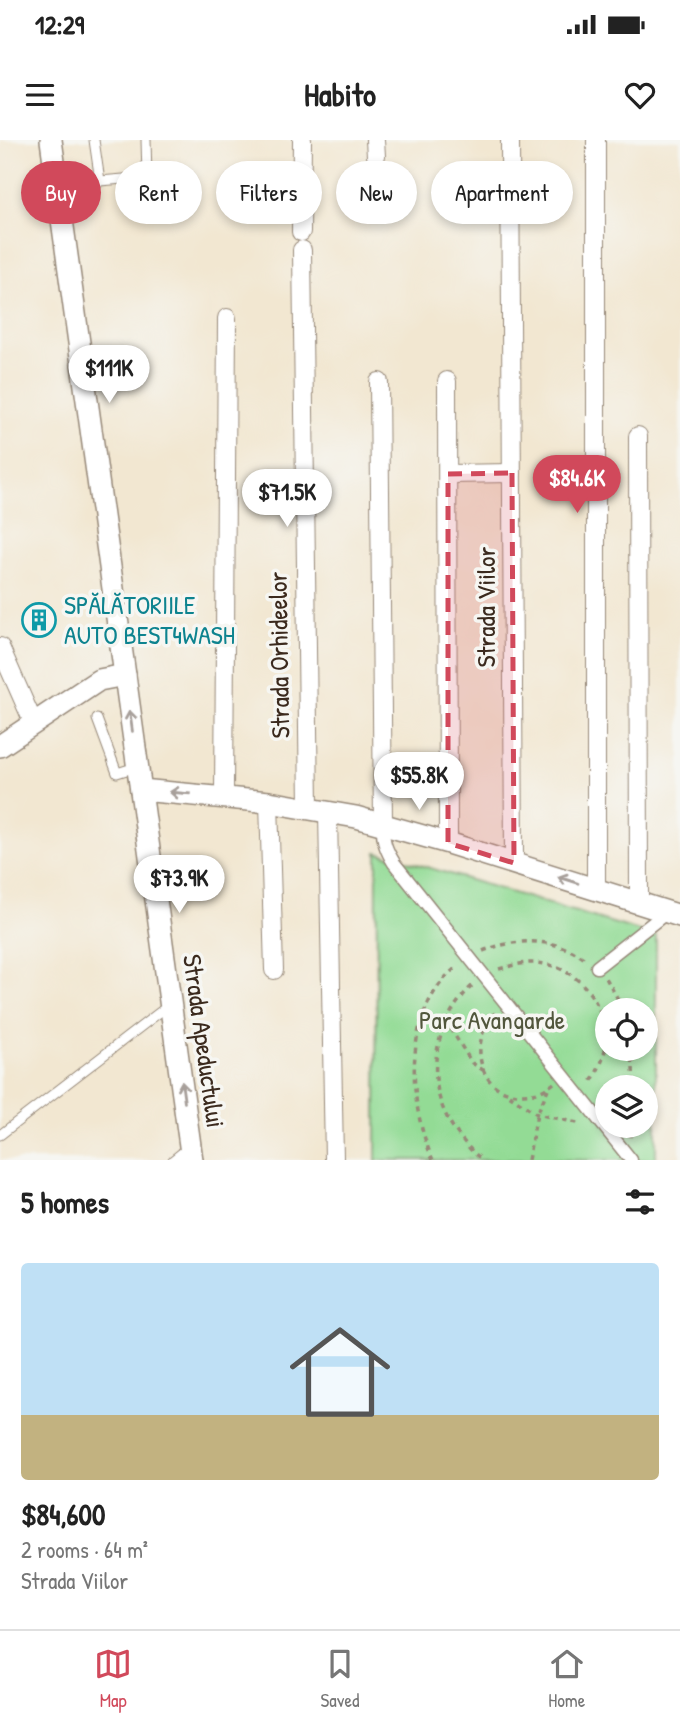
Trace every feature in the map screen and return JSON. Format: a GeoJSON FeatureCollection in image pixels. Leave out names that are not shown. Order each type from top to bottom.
{"type":"FeatureCollection","features":[{"type":"Feature","properties":{"kind":"street","name":"Strada Apeductului"},"geometry":{"type":"LineString","coordinates":[[51,140],[54,161]]}},
{"type":"Feature","properties":{"kind":"street"},"geometry":{"type":"LineString","coordinates":[[301,232],[302,140]]}},
{"type":"Feature","properties":{"kind":"street","name":"Strada Viilor"},"geometry":{"type":"LineString","coordinates":[[510,140],[514,863]]}},
{"type":"Feature","properties":{"kind":"street"},"geometry":{"type":"LineString","coordinates":[[596,140],[596,889]]}},
{"type":"Feature","properties":{"kind":"street","name":"Strada Apeductului"},"geometry":{"type":"LineString","coordinates":[[63,224],[191,1153]]}},
{"type":"Feature","properties":{"kind":"street","name":"Strada Orhideelor"},"geometry":{"type":"LineString","coordinates":[[302,250],[318,809],[334,1160]]}},
{"type":"Feature","properties":{"kind":"street","name":"Strada Orhideelor"},"geometry":{"type":"LineString","coordinates":[[224,797],[227,318]]}},
{"type":"Feature","properties":{"kind":"street"},"geometry":{"type":"LineString","coordinates":[[447,381],[447,843]]}},
{"type":"Feature","properties":{"kind":"street"},"geometry":{"type":"LineString","coordinates":[[379,382],[383,836],[386,850],[595,1114]]}},
{"type":"Feature","properties":{"kind":"street"},"geometry":{"type":"LineString","coordinates":[[638,436],[639,903]]}},
{"type":"Feature","properties":{"kind":"street"},"geometry":{"type":"LineString","coordinates":[[448,474],[512,473]]}},
{"type":"Feature","properties":{"kind":"street"},"geometry":{"type":"LineString","coordinates":[[0,647],[33,722]]}},
{"type":"Feature","properties":{"kind":"street"},"geometry":{"type":"LineString","coordinates":[[0,746],[99,680],[125,675]]}},
{"type":"Feature","properties":{"kind":"street"},"geometry":{"type":"LineString","coordinates":[[141,790],[269,802],[318,809],[383,824],[673,914]]}},
{"type":"Feature","properties":{"kind":"street"},"geometry":{"type":"LineString","coordinates":[[269,802],[274,970]]}},
{"type":"Feature","properties":{"kind":"street"},"geometry":{"type":"LineString","coordinates":[[597,967],[673,914]]}},
{"type":"Feature","properties":{"kind":"street"},"geometry":{"type":"LineString","coordinates":[[614,1138],[631,1160]]}},
{"type":"Feature","properties":{"kind":"lane"},"geometry":{"type":"LineString","coordinates":[[94,140],[97,161]]}},
{"type":"Feature","properties":{"kind":"lane"},"geometry":{"type":"LineString","coordinates":[[101,181],[147,177],[146,140]]}},
{"type":"Feature","properties":{"kind":"lane"},"geometry":{"type":"LineString","coordinates":[[97,719],[117,773],[138,767]]}},
{"type":"Feature","properties":{"kind":"lane"},"geometry":{"type":"LineString","coordinates":[[0,1135],[170,1004]]}},
{"type":"Feature","properties":{"kind":"lane"},"geometry":{"type":"LineString","coordinates":[[173,1160],[191,1153]]}},
{"type":"Feature","properties":{"kind":"path"},"geometry":{"type":"LineString","coordinates":[[433,1160],[422,1133],[417,1110],[415,1079],[419,1030],[432,997],[454,969],[470,958],[499,945],[528,941],[564,948],[597,967],[618,998]]}},
{"type":"Feature","properties":{"kind":"path"},"geometry":{"type":"LineString","coordinates":[[483,1070],[480,1053],[483,1027],[505,1003]]}},
{"type":"Feature","properties":{"kind":"path"},"geometry":{"type":"LineString","coordinates":[[445,1020],[472,1063],[483,1070],[497,1089],[537,1114],[562,1121],[595,1123]]}},
{"type":"Feature","properties":{"kind":"path"},"geometry":{"type":"LineString","coordinates":[[528,1160],[537,1114],[548,1089],[563,1075]]}},
{"type":"Feature","properties":{"kind":"path"},"geometry":{"type":"LineString","coordinates":[[506,1093],[527,1094],[548,1089]]}},
{"type":"Feature","properties":{"kind":"highlighted area"},"geometry":{"type":"Polygon","coordinates":[[[512,473],[514,863],[448,843],[448,474],[512,473]]]}},
{"type":"Feature","properties":{"kind":"green space","name":"Parc Avangarde"},"geometry":{"type":"Polygon","coordinates":[[[377,852],[656,936],[656,998],[595,998],[595,1061],[656,1061],[656,1075],[595,1075],[595,1138],[656,1138],[656,1160],[376,1160],[377,852]]]}},
{"type":"Feature","properties":{"kind":"place","name":"SPĂLĂTORIILE AUTO BEST4WASH"},"geometry":{"type":"Point","coordinates":[39,620]}}]}
